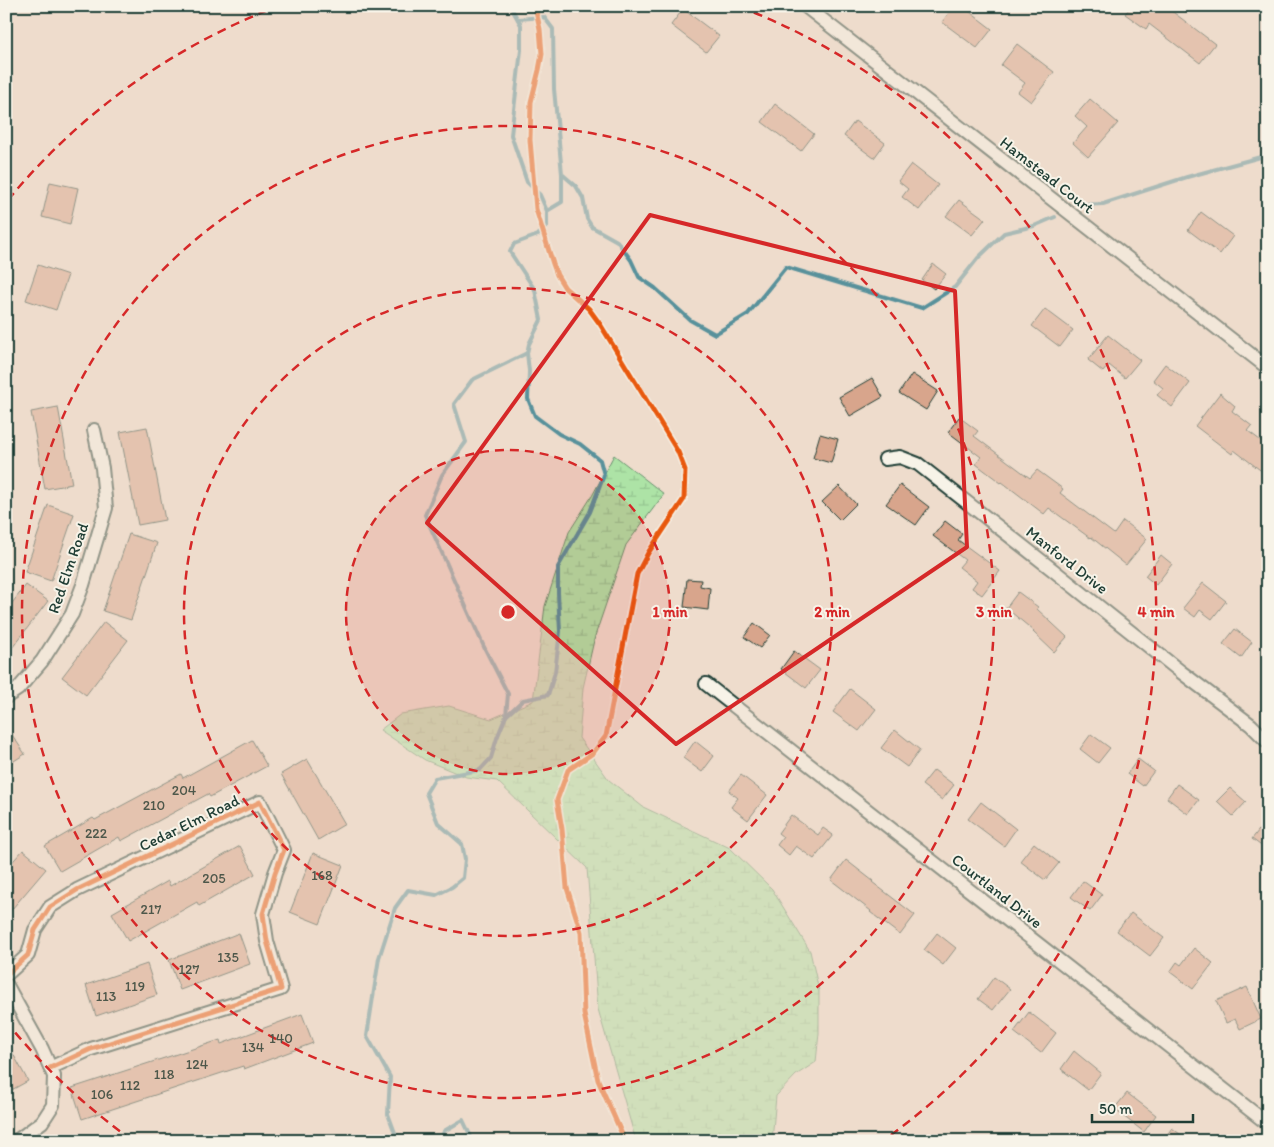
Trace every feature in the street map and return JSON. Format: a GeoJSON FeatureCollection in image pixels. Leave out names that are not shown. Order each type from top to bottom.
{"type":"FeatureCollection","features":[{"type":"Feature","properties":{"kind":"street","name":"Hamstead Court"},"geometry":{"type":"LineString","coordinates":[[806,6],[1268,368]]}},
{"type":"Feature","properties":{"kind":"street","name":"Red Elm Road"},"geometry":{"type":"LineString","coordinates":[[6,697],[18,689],[42,661],[72,614],[83,585],[106,508],[102,468],[94,430]]}},
{"type":"Feature","properties":{"kind":"street","name":"Manford Drive"},"geometry":{"type":"LineString","coordinates":[[885,459],[900,457],[918,464],[1180,672],[1251,724],[1268,742]]}},
{"type":"Feature","properties":{"kind":"street","name":"Courtland Drive"},"geometry":{"type":"LineString","coordinates":[[706,684],[1268,1124]]}},
{"type":"Feature","properties":{"kind":"street","name":"Cedar Elm Road"},"geometry":{"type":"LineString","coordinates":[[6,975],[28,955],[35,930],[50,907],[77,890],[260,802],[284,850],[263,914],[267,941],[281,989],[91,1049],[50,1068]]}},
{"type":"Feature","properties":{"kind":"street"},"geometry":{"type":"LineString","coordinates":[[6,984],[42,1049],[54,1076],[53,1105],[42,1122],[14,1141]]}},
{"type":"Feature","properties":{"kind":"highlighted area"},"geometry":{"type":"Polygon","coordinates":[[[650,215],[955,291],[967,547],[676,744],[427,523],[650,215]]]}},
{"type":"Feature","properties":{"kind":"green space"},"geometry":{"type":"Polygon","coordinates":[[[614,455],[664,494],[626,545],[595,636],[583,688],[579,738],[609,780],[643,807],[730,848],[772,889],[810,951],[819,991],[819,1033],[816,1062],[796,1075],[776,1096],[772,1141],[636,1141],[598,1009],[587,868],[497,781],[466,777],[425,760],[380,730],[401,714],[449,706],[491,719],[533,701],[545,606],[569,532],[592,496],[614,455]]]}},
{"type":"Feature","properties":{"kind":"building"},"geometry":{"type":"Polygon","coordinates":[[[954,6],[962,6],[992,29],[977,48],[942,22],[954,6]]]}},
{"type":"Feature","properties":{"kind":"building"},"geometry":{"type":"Polygon","coordinates":[[[1131,6],[1165,6],[1215,44],[1200,63],[1149,24],[1146,29],[1125,14],[1131,6]]]}},
{"type":"Feature","properties":{"kind":"building"},"geometry":{"type":"Polygon","coordinates":[[[683,9],[719,36],[706,52],[671,25],[683,9]]]}},
{"type":"Feature","properties":{"kind":"building"},"geometry":{"type":"Polygon","coordinates":[[[1017,44],[1054,72],[1031,102],[1018,92],[1025,83],[1001,65],[1017,44]]]}},
{"type":"Feature","properties":{"kind":"building"},"geometry":{"type":"Polygon","coordinates":[[[1090,99],[1118,123],[1088,157],[1073,143],[1087,127],[1075,116],[1090,99]]]}},
{"type":"Feature","properties":{"kind":"building"},"geometry":{"type":"Polygon","coordinates":[[[775,104],[814,134],[801,151],[762,122],[775,104]]]}},
{"type":"Feature","properties":{"kind":"building"},"geometry":{"type":"Polygon","coordinates":[[[855,121],[885,143],[874,158],[844,136],[855,121]]]}},
{"type":"Feature","properties":{"kind":"building"},"geometry":{"type":"Polygon","coordinates":[[[911,164],[938,185],[919,210],[902,197],[908,189],[898,181],[911,164]]]}},
{"type":"Feature","properties":{"kind":"building"},"geometry":{"type":"Polygon","coordinates":[[[50,182],[78,188],[70,224],[42,217],[50,182]]]}},
{"type":"Feature","properties":{"kind":"building"},"geometry":{"type":"Polygon","coordinates":[[[959,200],[985,219],[972,235],[946,216],[959,200]]]}},
{"type":"Feature","properties":{"kind":"building"},"geometry":{"type":"Polygon","coordinates":[[[1201,212],[1233,236],[1220,254],[1188,230],[1201,212]]]}},
{"type":"Feature","properties":{"kind":"building"},"geometry":{"type":"Polygon","coordinates":[[[933,264],[946,274],[934,289],[922,280],[933,264]]]}},
{"type":"Feature","properties":{"kind":"building"},"geometry":{"type":"Polygon","coordinates":[[[38,265],[68,275],[56,310],[26,300],[38,265]]]}},
{"type":"Feature","properties":{"kind":"building"},"geometry":{"type":"Polygon","coordinates":[[[1045,309],[1073,330],[1060,347],[1032,326],[1045,309]]]}},
{"type":"Feature","properties":{"kind":"building"},"geometry":{"type":"Polygon","coordinates":[[[1108,335],[1140,360],[1125,378],[1109,365],[1103,372],[1088,360],[1108,335]]]}},
{"type":"Feature","properties":{"kind":"building"},"geometry":{"type":"Polygon","coordinates":[[[1165,364],[1190,383],[1172,407],[1157,395],[1163,388],[1153,380],[1165,364]]]}},
{"type":"Feature","properties":{"kind":"building"},"geometry":{"type":"Polygon","coordinates":[[[912,374],[938,391],[926,410],[899,393],[912,374]]]}},
{"type":"Feature","properties":{"kind":"building"},"geometry":{"type":"Polygon","coordinates":[[[872,378],[883,397],[850,416],[839,397],[872,378]]]}},
{"type":"Feature","properties":{"kind":"building"},"geometry":{"type":"Polygon","coordinates":[[[1220,393],[1235,406],[1232,411],[1252,426],[1248,431],[1268,446],[1268,476],[1234,450],[1232,454],[1195,426],[1220,393]]]}},
{"type":"Feature","properties":{"kind":"building"},"geometry":{"type":"Polygon","coordinates":[[[58,407],[72,484],[45,489],[31,412],[58,407]]]}},
{"type":"Feature","properties":{"kind":"building"},"geometry":{"type":"Polygon","coordinates":[[[959,417],[978,431],[974,436],[1030,478],[1037,470],[1063,489],[1060,493],[1114,534],[1123,521],[1147,539],[1126,565],[1091,537],[1049,508],[1044,514],[976,464],[981,457],[948,432],[959,417]]]}},
{"type":"Feature","properties":{"kind":"building"},"geometry":{"type":"Polygon","coordinates":[[[147,427],[165,520],[138,525],[120,432],[147,427]]]}},
{"type":"Feature","properties":{"kind":"building"},"geometry":{"type":"Polygon","coordinates":[[[820,434],[838,439],[831,463],[813,458],[820,434]]]}},
{"type":"Feature","properties":{"kind":"building"},"geometry":{"type":"Polygon","coordinates":[[[900,485],[929,507],[916,525],[886,504],[900,485]]]}},
{"type":"Feature","properties":{"kind":"building"},"geometry":{"type":"Polygon","coordinates":[[[839,486],[856,504],[840,520],[822,502],[839,486]]]}},
{"type":"Feature","properties":{"kind":"building"},"geometry":{"type":"Polygon","coordinates":[[[48,505],[74,514],[51,581],[25,572],[48,505]]]}},
{"type":"Feature","properties":{"kind":"building"},"geometry":{"type":"Polygon","coordinates":[[[945,521],[962,534],[958,540],[1000,571],[982,595],[972,588],[977,581],[959,567],[965,560],[933,536],[945,521]]]}},
{"type":"Feature","properties":{"kind":"building"},"geometry":{"type":"Polygon","coordinates":[[[129,534],[157,543],[131,620],[103,611],[129,534]]]}},
{"type":"Feature","properties":{"kind":"building"},"geometry":{"type":"Polygon","coordinates":[[[1161,555],[1172,564],[1156,585],[1145,576],[1161,555]]]}},
{"type":"Feature","properties":{"kind":"building"},"geometry":{"type":"Polygon","coordinates":[[[687,579],[701,580],[700,586],[710,588],[708,610],[684,607],[687,579]]]}},
{"type":"Feature","properties":{"kind":"building"},"geometry":{"type":"Polygon","coordinates":[[[1203,583],[1226,601],[1212,619],[1200,610],[1195,617],[1183,608],[1203,583]]]}},
{"type":"Feature","properties":{"kind":"building"},"geometry":{"type":"Polygon","coordinates":[[[26,585],[48,601],[6,656],[6,611],[26,585]]]}},
{"type":"Feature","properties":{"kind":"building"},"geometry":{"type":"Polygon","coordinates":[[[1018,592],[1038,607],[1037,609],[1067,637],[1054,652],[1034,631],[1006,608],[1018,592]]]}},
{"type":"Feature","properties":{"kind":"building"},"geometry":{"type":"Polygon","coordinates":[[[104,622],[128,640],[86,695],[62,677],[104,622]]]}},
{"type":"Feature","properties":{"kind":"building"},"geometry":{"type":"Polygon","coordinates":[[[754,623],[770,635],[760,648],[744,637],[754,623]]]}},
{"type":"Feature","properties":{"kind":"building"},"geometry":{"type":"Polygon","coordinates":[[[1235,629],[1252,642],[1241,658],[1223,644],[1235,629]]]}},
{"type":"Feature","properties":{"kind":"building"},"geometry":{"type":"Polygon","coordinates":[[[794,651],[820,670],[806,688],[781,669],[794,651]]]}},
{"type":"Feature","properties":{"kind":"building"},"geometry":{"type":"Polygon","coordinates":[[[850,689],[876,709],[859,731],[833,712],[850,689]]]}},
{"type":"Feature","properties":{"kind":"building"},"geometry":{"type":"Polygon","coordinates":[[[6,726],[25,754],[6,766],[6,726]]]}},
{"type":"Feature","properties":{"kind":"building"},"geometry":{"type":"Polygon","coordinates":[[[895,730],[920,750],[907,767],[881,748],[895,730]]]}},
{"type":"Feature","properties":{"kind":"building"},"geometry":{"type":"Polygon","coordinates":[[[1091,734],[1110,748],[1098,763],[1080,749],[1091,734]]]}},
{"type":"Feature","properties":{"kind":"building"},"geometry":{"type":"Polygon","coordinates":[[[252,740],[267,766],[210,797],[208,794],[121,841],[119,837],[60,871],[45,846],[93,818],[95,820],[181,774],[183,778],[252,740]]]}},
{"type":"Feature","properties":{"kind":"building"},"geometry":{"type":"Polygon","coordinates":[[[695,741],[714,756],[702,772],[683,758],[695,741]]]}},
{"type":"Feature","properties":{"kind":"building"},"geometry":{"type":"Polygon","coordinates":[[[307,759],[345,824],[318,840],[281,774],[307,759]]]}},
{"type":"Feature","properties":{"kind":"building"},"geometry":{"type":"Polygon","coordinates":[[[1138,759],[1154,771],[1143,786],[1127,774],[1138,759]]]}},
{"type":"Feature","properties":{"kind":"building"},"geometry":{"type":"Polygon","coordinates":[[[934,770],[954,785],[942,800],[922,785],[934,770]]]}},
{"type":"Feature","properties":{"kind":"building"},"geometry":{"type":"Polygon","coordinates":[[[741,775],[767,795],[748,820],[731,807],[738,798],[729,791],[741,775]]]}},
{"type":"Feature","properties":{"kind":"building"},"geometry":{"type":"Polygon","coordinates":[[[1177,784],[1199,800],[1188,814],[1167,798],[1177,784]]]}},
{"type":"Feature","properties":{"kind":"building"},"geometry":{"type":"Polygon","coordinates":[[[1230,788],[1246,802],[1233,816],[1217,801],[1230,788]]]}},
{"type":"Feature","properties":{"kind":"building"},"geometry":{"type":"Polygon","coordinates":[[[981,802],[1016,829],[1004,846],[968,819],[981,802]]]}},
{"type":"Feature","properties":{"kind":"building"},"geometry":{"type":"Polygon","coordinates":[[[791,815],[818,835],[823,828],[833,835],[814,859],[796,846],[789,855],[777,845],[783,837],[778,833],[791,815]]]}},
{"type":"Feature","properties":{"kind":"building"},"geometry":{"type":"Polygon","coordinates":[[[1268,818],[1268,851],[1252,839],[1268,818]]]}},
{"type":"Feature","properties":{"kind":"building"},"geometry":{"type":"Polygon","coordinates":[[[1034,843],[1059,863],[1045,880],[1020,861],[1034,843]]]}},
{"type":"Feature","properties":{"kind":"building"},"geometry":{"type":"Polygon","coordinates":[[[240,846],[255,874],[199,906],[197,902],[128,941],[112,913],[168,881],[170,886],[240,846]]]}},
{"type":"Feature","properties":{"kind":"building"},"geometry":{"type":"Polygon","coordinates":[[[23,850],[46,869],[6,916],[6,869],[23,850]]]}},
{"type":"Feature","properties":{"kind":"building"},"geometry":{"type":"Polygon","coordinates":[[[313,853],[343,865],[320,924],[290,912],[313,853]]]}},
{"type":"Feature","properties":{"kind":"building"},"geometry":{"type":"Polygon","coordinates":[[[846,860],[915,915],[900,935],[831,880],[846,860]]]}},
{"type":"Feature","properties":{"kind":"building"},"geometry":{"type":"Polygon","coordinates":[[[1083,881],[1102,895],[1090,911],[1071,897],[1083,881]]]}},
{"type":"Feature","properties":{"kind":"building"},"geometry":{"type":"Polygon","coordinates":[[[1131,913],[1164,938],[1150,956],[1117,931],[1131,913]]]}},
{"type":"Feature","properties":{"kind":"building"},"geometry":{"type":"Polygon","coordinates":[[[239,933],[250,964],[180,990],[169,960],[239,933]]]}},
{"type":"Feature","properties":{"kind":"building"},"geometry":{"type":"Polygon","coordinates":[[[937,933],[956,948],[943,965],[924,950],[937,933]]]}},
{"type":"Feature","properties":{"kind":"building"},"geometry":{"type":"Polygon","coordinates":[[[1194,948],[1213,963],[1193,989],[1170,972],[1177,962],[1181,965],[1194,948]]]}},
{"type":"Feature","properties":{"kind":"building"},"geometry":{"type":"Polygon","coordinates":[[[147,964],[157,995],[96,1016],[86,985],[147,964]]]}},
{"type":"Feature","properties":{"kind":"building"},"geometry":{"type":"Polygon","coordinates":[[[994,977],[1010,989],[993,1010],[978,999],[994,977]]]}},
{"type":"Feature","properties":{"kind":"building"},"geometry":{"type":"Polygon","coordinates":[[[1247,987],[1261,1019],[1240,1029],[1235,1019],[1226,1023],[1216,1001],[1247,987]]]}},
{"type":"Feature","properties":{"kind":"building"},"geometry":{"type":"Polygon","coordinates":[[[1029,1012],[1056,1033],[1041,1053],[1014,1032],[1029,1012]]]}},
{"type":"Feature","properties":{"kind":"building"},"geometry":{"type":"Polygon","coordinates":[[[302,1014],[313,1043],[244,1069],[243,1066],[82,1119],[72,1088],[220,1040],[221,1044],[302,1014]]]}},
{"type":"Feature","properties":{"kind":"building"},"geometry":{"type":"Polygon","coordinates":[[[6,1041],[28,1081],[6,1093],[6,1041]]]}},
{"type":"Feature","properties":{"kind":"building"},"geometry":{"type":"Polygon","coordinates":[[[1074,1051],[1101,1073],[1088,1090],[1061,1069],[1074,1051]]]}},
{"type":"Feature","properties":{"kind":"building"},"geometry":{"type":"Polygon","coordinates":[[[1127,1093],[1156,1115],[1144,1132],[1114,1109],[1127,1093]]]}},
{"type":"Feature","properties":{"kind":"building"},"geometry":{"type":"Polygon","coordinates":[[[1172,1128],[1189,1141],[1162,1141],[1172,1128]]]}},
{"type":"Feature","properties":{"kind":"waterway"},"geometry":{"type":"LineString","coordinates":[[506,716],[523,700],[548,695],[555,672],[560,631],[558,567],[590,512],[604,475],[600,460],[580,444],[559,434],[535,416],[528,399],[529,371],[527,353],[529,344],[541,320],[535,290],[510,252],[514,244],[538,235],[547,226],[547,211],[540,195],[527,182],[511,135],[521,50],[521,25],[513,11],[513,6]]}},
{"type":"Feature","properties":{"kind":"waterway"},"geometry":{"type":"LineString","coordinates":[[518,19],[544,17],[553,29],[554,89],[562,174],[562,202],[547,211]]}},
{"type":"Feature","properties":{"kind":"waterway"},"geometry":{"type":"LineString","coordinates":[[1080,205],[1103,204],[1187,177],[1268,155]]}},
{"type":"Feature","properties":{"kind":"waterway"},"geometry":{"type":"LineString","coordinates":[[562,174],[576,186],[583,198],[587,219],[592,227],[617,241],[631,260],[639,277],[655,288],[690,320],[715,334],[748,314],[786,267],[922,308],[955,287],[978,258],[1004,233],[1034,226],[1055,217]]}},
{"type":"Feature","properties":{"kind":"waterway"},"geometry":{"type":"LineString","coordinates":[[398,1141],[388,1114],[390,1077],[367,1036],[379,958],[395,908],[408,890],[436,895],[452,887],[463,878],[465,859],[462,844],[438,823],[426,793],[435,778],[480,770],[491,758],[506,716],[508,694],[484,647],[425,515],[442,475],[466,442],[454,404],[472,380],[527,353]]}},
{"type":"Feature","properties":{"kind":"waterway"},"geometry":{"type":"LineString","coordinates":[[441,1141],[444,1131],[463,1120],[473,1141]]}},
{"type":"Feature","properties":{"kind":"cycle path"},"geometry":{"type":"LineString","coordinates":[[535,6],[540,29],[542,54],[531,102],[530,140],[536,209],[553,264],[565,288],[589,309],[600,324],[678,452],[685,470],[684,499],[648,553],[637,574],[606,736],[593,753],[568,770],[557,800],[562,829],[567,888],[581,932],[584,1014],[598,1080],[625,1141]]}},
{"type":"Feature","properties":{"kind":"cycle path"},"geometry":{"type":"LineString","coordinates":[[6,975],[28,955],[35,930],[50,907],[77,890],[260,802],[284,850],[263,914],[267,941],[281,989],[91,1049],[50,1068]]}}]}
